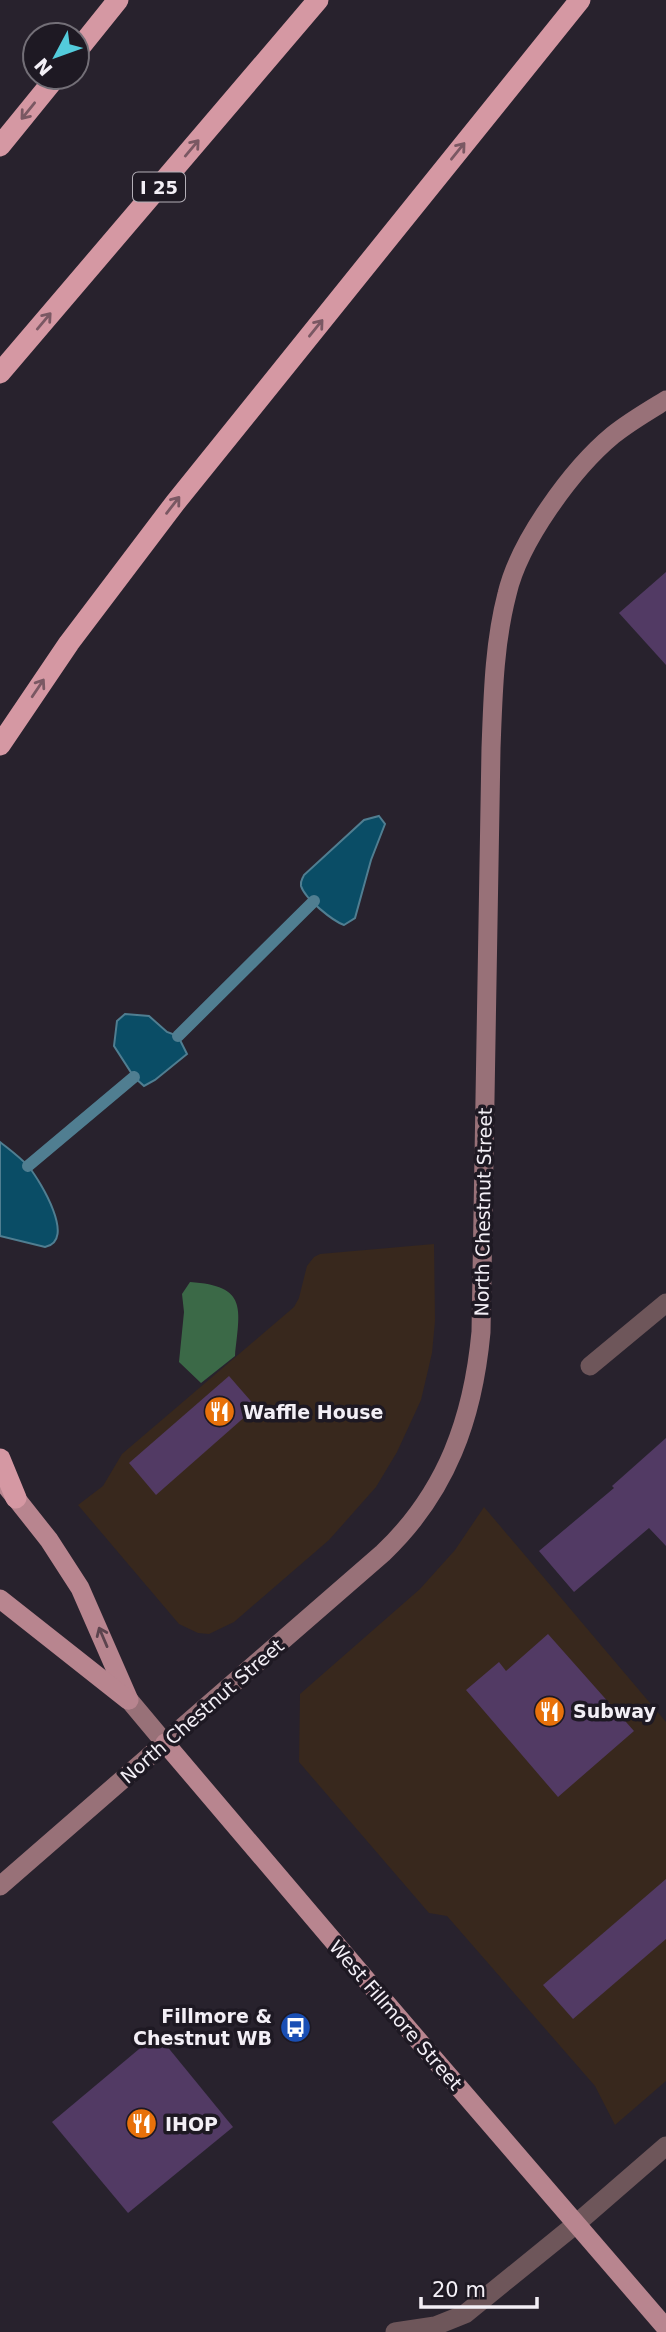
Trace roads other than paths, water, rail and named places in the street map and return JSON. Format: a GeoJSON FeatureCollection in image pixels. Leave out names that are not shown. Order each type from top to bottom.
{"type":"FeatureCollection","features":[{"type":"Feature","properties":{"kind":"highway"},"geometry":{"type":"LineString","coordinates":[[91,34],[118,0]]}},
{"type":"Feature","properties":{"kind":"highway","name":"I 25"},"geometry":{"type":"LineString","coordinates":[[0,373],[318,0]]}},
{"type":"Feature","properties":{"kind":"highway"},"geometry":{"type":"LineString","coordinates":[[0,745],[69,643],[175,503],[580,0]]}},
{"type":"Feature","properties":{"kind":"highway"},"geometry":{"type":"LineString","coordinates":[[0,146],[45,91]]}},
{"type":"Feature","properties":{"kind":"highway"},"geometry":{"type":"LineString","coordinates":[[0,1459],[16,1498]]}},
{"type":"Feature","properties":{"kind":"main road","name":"North Chestnut Street"},"geometry":{"type":"LineString","coordinates":[[0,1886],[391,1545],[421,1509],[438,1483],[463,1429],[476,1382],[481,1332],[491,748],[496,662],[504,606],[510,582],[522,554],[578,470],[612,435],[666,400]]}},
{"type":"Feature","properties":{"kind":"main road","name":"West Fillmore Street"},"geometry":{"type":"LineString","coordinates":[[0,1478],[49,1540],[80,1588],[129,1700]]}},
{"type":"Feature","properties":{"kind":"main road","name":"West Fillmore Street"},"geometry":{"type":"LineString","coordinates":[[0,1599],[129,1700],[666,2328]]}},
{"type":"Feature","properties":{"kind":"street"},"geometry":{"type":"LineString","coordinates":[[590,1366],[666,1303]]}},
{"type":"Feature","properties":{"kind":"street"},"geometry":{"type":"LineString","coordinates":[[395,2332],[435,2326],[465,2314],[576,2224],[666,2146]]}},
{"type":"Feature","properties":{"kind":"water"},"geometry":{"type":"Polygon","coordinates":[[[379,816],[385,824],[371,860],[355,918],[344,925],[313,903],[301,882],[304,875],[364,820],[379,816]]]}},
{"type":"Feature","properties":{"kind":"water"},"geometry":{"type":"Polygon","coordinates":[[[125,1014],[149,1016],[167,1032],[178,1036],[187,1054],[144,1086],[134,1077],[114,1046],[117,1021],[125,1014]]]}},
{"type":"Feature","properties":{"kind":"water"},"geometry":{"type":"Polygon","coordinates":[[[0,1142],[29,1167],[53,1210],[58,1234],[54,1242],[45,1247],[0,1236],[0,1142]]]}},
{"type":"Feature","properties":{"kind":"waterway"},"geometry":{"type":"LineString","coordinates":[[178,1036],[314,901]]}},
{"type":"Feature","properties":{"kind":"waterway"},"geometry":{"type":"LineString","coordinates":[[28,1166],[134,1077]]}},
{"type":"Feature","properties":{"kind":"place","name":"Waffle House"},"geometry":{"type":"Point","coordinates":[220,1412]}},
{"type":"Feature","properties":{"kind":"place","name":"Subway"},"geometry":{"type":"Point","coordinates":[550,1711]}},
{"type":"Feature","properties":{"kind":"place","name":"Fillmore & Chestnut WB"},"geometry":{"type":"Point","coordinates":[295,2027]}},
{"type":"Feature","properties":{"kind":"place","name":"IHOP"},"geometry":{"type":"Point","coordinates":[142,2124]}}]}
